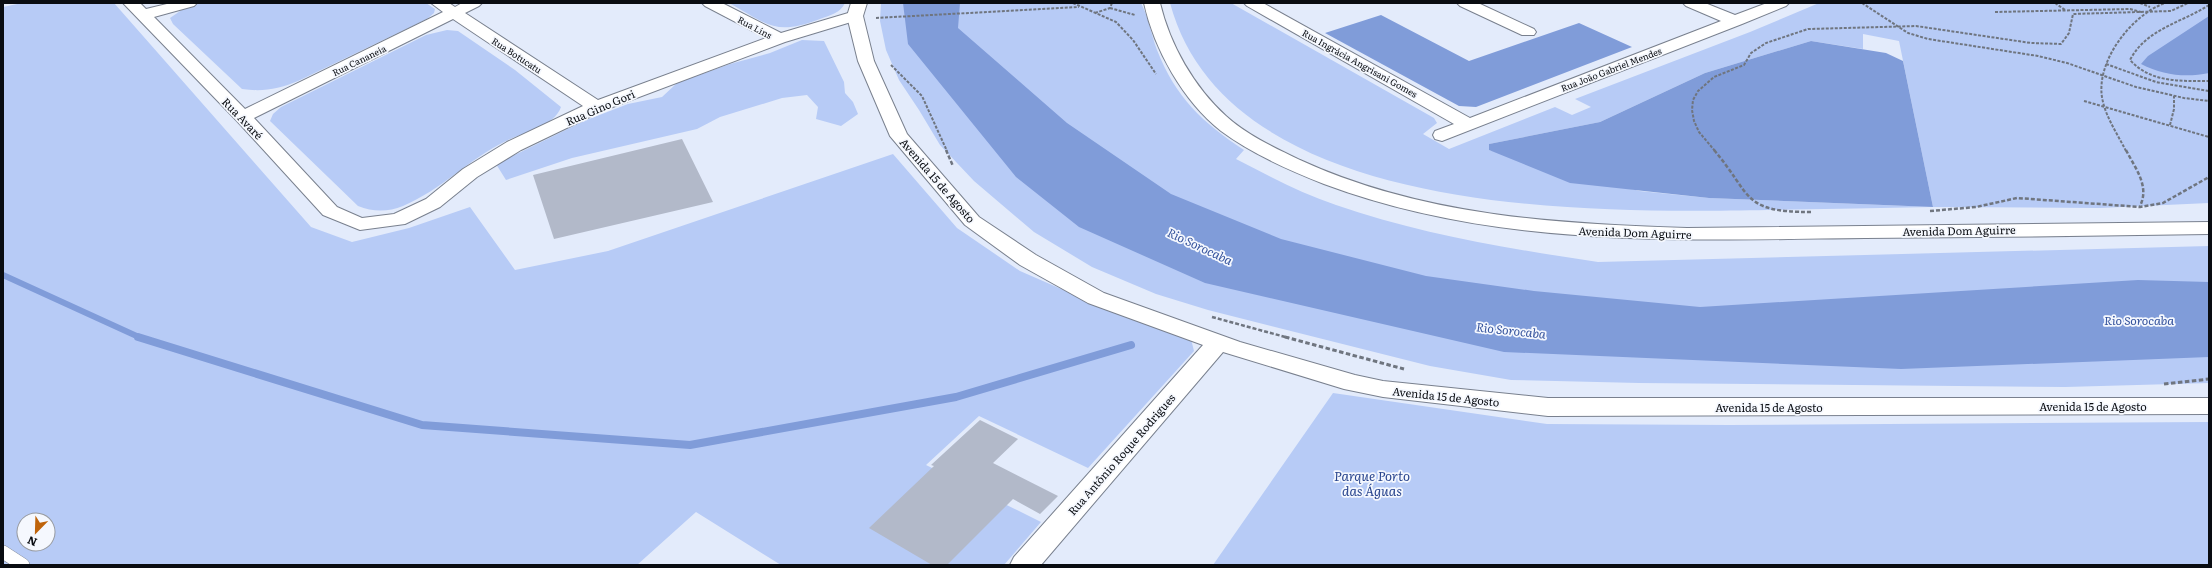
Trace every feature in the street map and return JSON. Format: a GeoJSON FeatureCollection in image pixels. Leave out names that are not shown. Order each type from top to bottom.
{"type":"FeatureCollection","features":[{"type":"Feature","properties":{"kind":"street"},"geometry":{"type":"LineString","coordinates":[[137,9],[190,3]]}},
{"type":"Feature","properties":{"kind":"street","name":"Rua Botucatu"},"geometry":{"type":"LineString","coordinates":[[439,3],[596,107]]}},
{"type":"Feature","properties":{"kind":"street","name":"Rua Cananeia"},"geometry":{"type":"LineString","coordinates":[[243,116],[474,3]]}},
{"type":"Feature","properties":{"kind":"street","name":"Rua Lins"},"geometry":{"type":"LineString","coordinates":[[710,3],[779,40]]}},
{"type":"Feature","properties":{"kind":"street","name":"Avenida Dom Aguirre"},"geometry":{"type":"LineString","coordinates":[[1152,3],[1157,27],[1189,84],[1228,126],[1262,149],[1326,178],[1379,197],[1476,218],[1607,233],[1688,234],[2209,228]]}},
{"type":"Feature","properties":{"kind":"street","name":"Rua Ingrácia Angrisani Gomes"},"geometry":{"type":"LineString","coordinates":[[1252,3],[1468,124]]}},
{"type":"Feature","properties":{"kind":"street"},"geometry":{"type":"LineString","coordinates":[[1464,3],[1528,32]]}},
{"type":"Feature","properties":{"kind":"street"},"geometry":{"type":"LineString","coordinates":[[1691,3],[1736,21]]}},
{"type":"Feature","properties":{"kind":"street","name":"Rua João Gabriel Mendes"},"geometry":{"type":"LineString","coordinates":[[1442,135],[1782,3]]}},
{"type":"Feature","properties":{"kind":"street","name":"Rua Avaré"},"geometry":{"type":"LineString","coordinates":[[137,9],[243,116],[330,211],[360,224]]}},
{"type":"Feature","properties":{"kind":"street","name":"Rua Gino Gori"},"geometry":{"type":"LineString","coordinates":[[360,224],[398,220],[405,217],[433,203],[470,173],[514,146],[596,107],[779,40],[865,12]]}},
{"type":"Feature","properties":{"kind":"street","name":"Avenida 15 de Agosto"},"geometry":{"type":"LineString","coordinates":[[865,12],[866,61],[899,136],[972,221],[1028,260],[1096,298],[1218,343],[1353,383],[1383,389],[1548,407],[2209,406]]}},
{"type":"Feature","properties":{"kind":"street","name":"Rua Antônio Roque Rodrigues"},"geometry":{"type":"LineString","coordinates":[[1024,565],[1218,343]]}},
{"type":"Feature","properties":{"kind":"lane"},"geometry":{"type":"LineString","coordinates":[[3,552],[23,565]]}},
{"type":"Feature","properties":{"kind":"path"},"geometry":{"type":"LineString","coordinates":[[1073,3],[1116,22],[1133,40],[1142,56],[1160,78]]}},
{"type":"Feature","properties":{"kind":"path"},"geometry":{"type":"LineString","coordinates":[[1095,13],[1110,8],[1112,3]]}},
{"type":"Feature","properties":{"kind":"path"},"geometry":{"type":"LineString","coordinates":[[1862,3],[1908,33],[1928,39],[2038,56],[2068,63],[2136,86],[2174,96],[2209,101]]}},
{"type":"Feature","properties":{"kind":"path"},"geometry":{"type":"LineString","coordinates":[[2055,3],[2066,10]]}},
{"type":"Feature","properties":{"kind":"path"},"geometry":{"type":"LineString","coordinates":[[2140,3],[2150,8]]}},
{"type":"Feature","properties":{"kind":"path"},"geometry":{"type":"LineString","coordinates":[[2140,207],[2145,193],[2142,181],[2106,117],[2100,89],[2106,64],[2115,47],[2143,13],[2150,8],[2165,3]]}},
{"type":"Feature","properties":{"kind":"path"},"geometry":{"type":"LineString","coordinates":[[1815,212],[1772,209],[1755,203],[1746,196],[1724,161],[1694,123],[1691,114],[1696,92],[1713,77],[1730,68],[1744,65],[1751,53],[1766,43],[1808,29],[1896,25],[1916,26],[2031,43],[2061,44],[2069,33],[2074,14],[2171,11],[2188,3]]}},
{"type":"Feature","properties":{"kind":"path"},"geometry":{"type":"LineString","coordinates":[[2209,5],[2148,38],[2133,51],[2130,60],[2135,67],[2163,79],[2209,81]]}},
{"type":"Feature","properties":{"kind":"path"},"geometry":{"type":"LineString","coordinates":[[865,12],[902,16],[1080,7]]}},
{"type":"Feature","properties":{"kind":"path"},"geometry":{"type":"LineString","coordinates":[[1995,12],[2130,9],[2143,13]]}},
{"type":"Feature","properties":{"kind":"path"},"geometry":{"type":"LineString","coordinates":[[865,12],[874,24]]}},
{"type":"Feature","properties":{"kind":"path"},"geometry":{"type":"LineString","coordinates":[[888,61],[922,96],[955,169]]}},
{"type":"Feature","properties":{"kind":"path"},"geometry":{"type":"LineString","coordinates":[[2106,64],[2130,75],[2170,86],[2209,91]]}},
{"type":"Feature","properties":{"kind":"path"},"geometry":{"type":"LineString","coordinates":[[2170,125],[2174,110],[2174,96]]}},
{"type":"Feature","properties":{"kind":"path"},"geometry":{"type":"LineString","coordinates":[[2084,101],[2104,105],[2209,137]]}},
{"type":"Feature","properties":{"kind":"path"},"geometry":{"type":"LineString","coordinates":[[1926,211],[1976,207],[2017,198],[2063,200],[2140,207],[2163,203],[2209,177]]}},
{"type":"Feature","properties":{"kind":"path"},"geometry":{"type":"LineString","coordinates":[[1211,316],[1412,371]]}},
{"type":"Feature","properties":{"kind":"path"},"geometry":{"type":"LineString","coordinates":[[2157,384],[2209,379]]}},
{"type":"Feature","properties":{"kind":"green space"},"geometry":{"type":"Polygon","coordinates":[[[22,3],[114,3],[311,227],[352,242],[409,228],[470,207],[515,270],[608,251],[893,154],[957,228],[1020,271],[1091,302],[1191,339],[1194,351],[1088,468],[979,416],[926,465],[1041,522],[1004,565],[781,565],[696,512],[637,565],[3,565],[3,7],[22,3]]]}},
{"type":"Feature","properties":{"kind":"green space"},"geometry":{"type":"Polygon","coordinates":[[[202,3],[426,3],[435,9],[434,13],[427,19],[298,81],[277,88],[257,90],[242,89],[173,24],[170,18],[186,7],[202,3]]]}},
{"type":"Feature","properties":{"kind":"green space"},"geometry":{"type":"Polygon","coordinates":[[[729,3],[845,3],[838,11],[828,16],[805,24],[792,27],[782,27],[773,26],[764,22],[729,3]]]}},
{"type":"Feature","properties":{"kind":"green space"},"geometry":{"type":"Polygon","coordinates":[[[881,3],[1141,3],[1157,50],[1164,67],[1173,82],[1192,108],[1203,119],[1244,150],[1236,159],[1298,190],[1336,205],[1400,224],[1466,240],[1598,262],[2209,246],[2209,383],[2065,387],[1639,383],[1511,380],[1430,366],[1208,310],[1156,294],[1092,267],[1034,232],[974,181],[940,145],[899,80],[886,50],[880,21],[881,3]]]}},
{"type":"Feature","properties":{"kind":"green space"},"geometry":{"type":"Polygon","coordinates":[[[1170,3],[1231,3],[1434,118],[1437,123],[1423,134],[1449,149],[1555,107],[1572,115],[1591,107],[1575,99],[1750,32],[1819,3],[2209,3],[2209,203],[2100,208],[1933,207],[1899,41],[1863,34],[1863,49],[1811,41],[1705,73],[1600,122],[1489,144],[1489,150],[1639,191],[1709,198],[1932,207],[1693,211],[1608,209],[1516,203],[1424,189],[1338,164],[1263,127],[1205,74],[1170,3]]]}},
{"type":"Feature","properties":{"kind":"green space"},"geometry":{"type":"Polygon","coordinates":[[[447,30],[458,31],[515,70],[561,107],[557,114],[545,124],[493,148],[430,192],[403,206],[386,210],[369,209],[358,206],[270,121],[273,114],[281,107],[426,35],[447,30]]]}},
{"type":"Feature","properties":{"kind":"green space"},"geometry":{"type":"Polygon","coordinates":[[[802,40],[824,41],[844,82],[845,93],[853,102],[858,114],[841,126],[816,119],[818,107],[807,95],[782,98],[720,117],[697,129],[572,158],[506,180],[496,164],[584,121],[628,104],[662,97],[677,83],[730,64],[770,53],[802,40]]]}},
{"type":"Feature","properties":{"kind":"green space","name":"Parque Porto das Águas"},"geometry":{"type":"Polygon","coordinates":[[[1333,393],[1547,424],[1729,425],[2209,422],[2209,565],[1213,565],[1333,393]]]}},
{"type":"Feature","properties":{"kind":"water","name":"Rio Sorocaba"},"geometry":{"type":"Polygon","coordinates":[[[903,3],[960,3],[958,28],[1067,123],[1171,194],[1281,239],[1426,276],[1534,291],[1700,307],[2138,280],[2209,282],[2209,357],[1901,369],[1504,352],[1205,283],[1079,227],[1016,177],[908,44],[903,3]]]}},
{"type":"Feature","properties":{"kind":"water"},"geometry":{"type":"Polygon","coordinates":[[[1381,15],[1469,61],[1579,23],[1632,47],[1476,107],[1459,106],[1325,33],[1381,15]]]}},
{"type":"Feature","properties":{"kind":"water"},"geometry":{"type":"Polygon","coordinates":[[[2209,16],[2209,73],[2183,75],[2166,73],[2141,64],[2148,56],[2209,16]]]}},
{"type":"Feature","properties":{"kind":"water"},"geometry":{"type":"Polygon","coordinates":[[[1811,41],[1886,53],[1903,61],[1933,207],[1709,198],[1570,183],[1489,150],[1489,144],[1600,122],[1705,73],[1811,41]]]}},
{"type":"Feature","properties":{"kind":"building"},"geometry":{"type":"Polygon","coordinates":[[[682,139],[713,202],[554,239],[533,175],[682,139]]]}},
{"type":"Feature","properties":{"kind":"building"},"geometry":{"type":"Polygon","coordinates":[[[980,420],[1018,439],[993,463],[1058,496],[1040,514],[1013,499],[947,565],[932,565],[869,528],[934,466],[931,465],[980,420]]]}},
{"type":"Feature","properties":{"kind":"waterway"},"geometry":{"type":"LineString","coordinates":[[3,275],[141,338]]}},
{"type":"Feature","properties":{"kind":"waterway"},"geometry":{"type":"LineString","coordinates":[[141,338],[422,425],[690,445],[956,397],[1131,345]]}}]}
